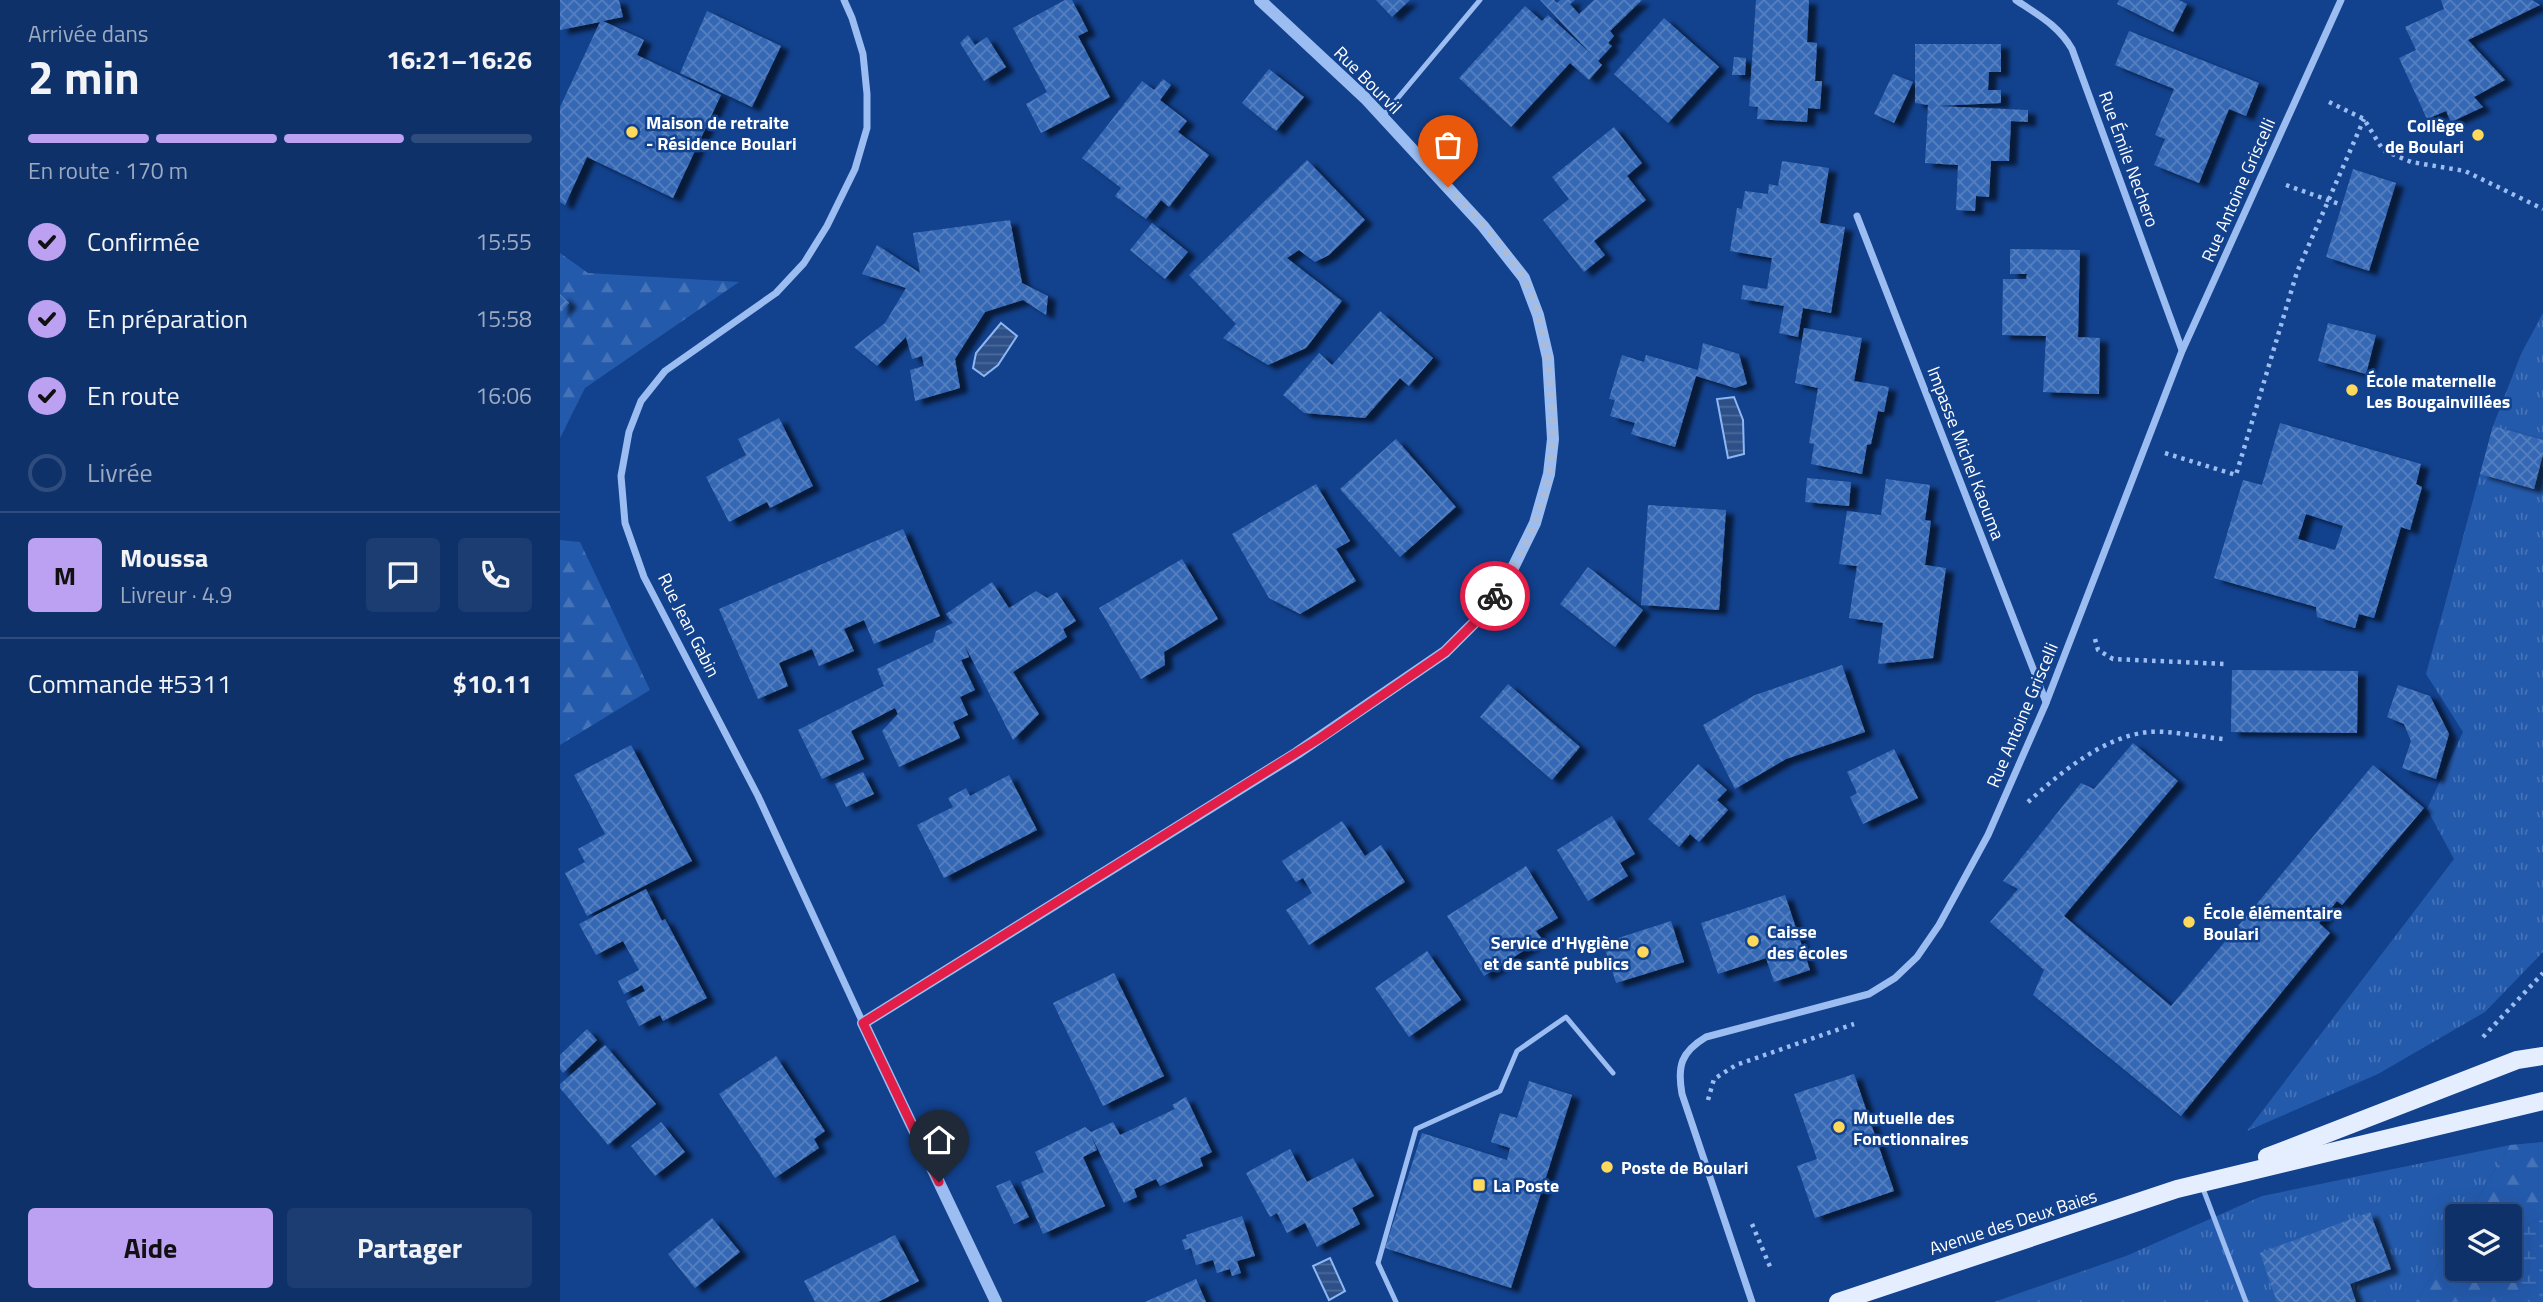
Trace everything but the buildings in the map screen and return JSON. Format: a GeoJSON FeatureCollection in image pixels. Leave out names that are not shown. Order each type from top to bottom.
{"type":"FeatureCollection","features":[{"type":"Feature","properties":{"kind":"main road","name":"Avenue des Deux Baies"},"geometry":{"type":"LineString","coordinates":[[1838,1302],[2201,1183],[2517,1060],[2543,1056]]}},
{"type":"Feature","properties":{"kind":"main road","name":"Avenue des Deux Baies"},"geometry":{"type":"LineString","coordinates":[[2201,1183],[2543,1101]]}},
{"type":"Feature","properties":{"kind":"street","name":"Rue Jean Gabin"},"geometry":{"type":"LineString","coordinates":[[844,0],[863,54],[867,94],[867,128],[850,180],[827,226],[804,263],[776,293],[665,371],[641,401],[629,432],[621,476],[625,523],[644,577],[758,796],[996,1302]]}},
{"type":"Feature","properties":{"kind":"street","name":"Rue Bourvil"},"geometry":{"type":"LineString","coordinates":[[863,1023],[1297,753],[1445,652],[1481,616],[1509,576],[1535,523],[1549,474],[1553,439],[1548,358],[1538,315],[1524,278],[1483,226],[1365,98],[1260,0]]}},
{"type":"Feature","properties":{"kind":"street","name":"Rue Antoine Griscelli"},"geometry":{"type":"LineString","coordinates":[[1752,1302],[1682,1094],[1679,1080],[1683,1060],[1689,1047],[1706,1037],[1869,994],[1895,978],[1917,957],[1939,925],[1988,835],[2046,703],[2182,351],[2341,0]]}},
{"type":"Feature","properties":{"kind":"street","name":"Rue Émile Nechero"},"geometry":{"type":"LineString","coordinates":[[2018,1],[2053,24],[2072,48],[2182,351]]}},
{"type":"Feature","properties":{"kind":"street","name":"Impasse Michel Kaouma"},"geometry":{"type":"LineString","coordinates":[[1857,216],[2046,703]]}},
{"type":"Feature","properties":{"kind":"lane"},"geometry":{"type":"LineString","coordinates":[[1382,117],[1480,0]]}},
{"type":"Feature","properties":{"kind":"lane"},"geometry":{"type":"LineString","coordinates":[[1396,1302],[1378,1263],[1416,1129],[1500,1091],[1517,1051],[1566,1017],[1613,1073]]}},
{"type":"Feature","properties":{"kind":"lane"},"geometry":{"type":"LineString","coordinates":[[2201,1183],[2246,1302]]}},
{"type":"Feature","properties":{"kind":"path"},"geometry":{"type":"LineString","coordinates":[[2329,102],[2364,119],[2383,150],[2411,162],[2465,171],[2543,209]]}},
{"type":"Feature","properties":{"kind":"path"},"geometry":{"type":"LineString","coordinates":[[2159,465],[2165,453],[2236,475],[2297,272],[2364,119]]}},
{"type":"Feature","properties":{"kind":"path"},"geometry":{"type":"LineString","coordinates":[[2286,185],[2342,205]]}},
{"type":"Feature","properties":{"kind":"path"},"geometry":{"type":"LineString","coordinates":[[2095,638],[2098,650],[2113,659],[2226,664]]}},
{"type":"Feature","properties":{"kind":"path"},"geometry":{"type":"LineString","coordinates":[[2483,1037],[2543,973]]}},
{"type":"Feature","properties":{"kind":"green space"},"geometry":{"type":"Polygon","coordinates":[[[560,253],[588,273],[739,282],[585,388],[560,438],[560,253]]]}},
{"type":"Feature","properties":{"kind":"green space"},"geometry":{"type":"Polygon","coordinates":[[[2543,313],[2543,952],[2485,1012],[2378,1074],[2247,1131],[2454,859],[2427,809],[2463,732],[2426,674],[2493,426],[2521,354],[2543,313]]]}},
{"type":"Feature","properties":{"kind":"green space"},"geometry":{"type":"Polygon","coordinates":[[[560,540],[580,542],[650,690],[560,745],[560,540]]]}},
{"type":"Feature","properties":{"kind":"green space"},"geometry":{"type":"Polygon","coordinates":[[[2543,1142],[2543,1214],[2522,1231],[2522,1204],[2474,1204],[2510,1145],[2543,1142]]]}},
{"type":"Feature","properties":{"kind":"green space"},"geometry":{"type":"Polygon","coordinates":[[[2510,1145],[2474,1204],[2445,1204],[2445,1253],[2416,1302],[1994,1302],[2126,1256],[2262,1196],[2510,1145]]]}},
{"type":"Feature","properties":{"kind":"green space"},"geometry":{"type":"Polygon","coordinates":[[[2543,1214],[2543,1302],[2519,1302],[2519,1281],[2522,1281],[2522,1231],[2543,1214]]]}},
{"type":"Feature","properties":{"kind":"green space"},"geometry":{"type":"Polygon","coordinates":[[[2445,1253],[2445,1281],[2519,1281],[2519,1302],[2416,1302],[2445,1253]]]}},
{"type":"Feature","properties":{"kind":"shaded area"},"geometry":{"type":"Polygon","coordinates":[[[1001,323],[1017,336],[998,365],[984,376],[973,368],[976,353],[1001,323]]]}},
{"type":"Feature","properties":{"kind":"shaded area"},"geometry":{"type":"Polygon","coordinates":[[[1734,397],[1743,420],[1744,454],[1728,458],[1717,399],[1734,397]]]}},
{"type":"Feature","properties":{"kind":"shaded area"},"geometry":{"type":"Polygon","coordinates":[[[1330,1258],[1345,1291],[1329,1300],[1313,1266],[1330,1258]]]}},
{"type":"Feature","properties":{"kind":"way so far"},"geometry":{"type":"LineString","coordinates":[[1448,187],[1524,278],[1538,315],[1548,358],[1553,439],[1549,474],[1535,523],[1509,576],[1495,596]]}},
{"type":"Feature","properties":{"kind":"place","name":"Maison de retraite - Résidence Boulari"},"geometry":{"type":"Point","coordinates":[632,132]}},
{"type":"Feature","properties":{"kind":"place","name":"Collège de Boulari"},"geometry":{"type":"Point","coordinates":[2478,135]}},
{"type":"Feature","properties":{"kind":"place","name":"École maternelle Les Bougainvillées"},"geometry":{"type":"Point","coordinates":[2352,390]}},
{"type":"Feature","properties":{"kind":"place","name":"École élémentaire Boulari"},"geometry":{"type":"Point","coordinates":[2189,922]}},
{"type":"Feature","properties":{"kind":"place","name":"Caisse des écoles"},"geometry":{"type":"Point","coordinates":[1753,941]}},
{"type":"Feature","properties":{"kind":"place","name":"Service d'Hygiène et de santé publics"},"geometry":{"type":"Point","coordinates":[1643,952]}},
{"type":"Feature","properties":{"kind":"place","name":"Mutuelle des Fonctionnaires"},"geometry":{"type":"Point","coordinates":[1839,1127]}},
{"type":"Feature","properties":{"kind":"place","name":"Poste de Boulari"},"geometry":{"type":"Point","coordinates":[1607,1167]}},
{"type":"Feature","properties":{"kind":"place","name":"La Poste"},"geometry":{"type":"Point","coordinates":[1479,1185]}},
{"type":"Feature","properties":{"kind":"route"},"geometry":{"type":"LineString","coordinates":[[939,1182],[863,1023],[1320,738],[1445,652],[1481,616],[1495,596]]}}]}
